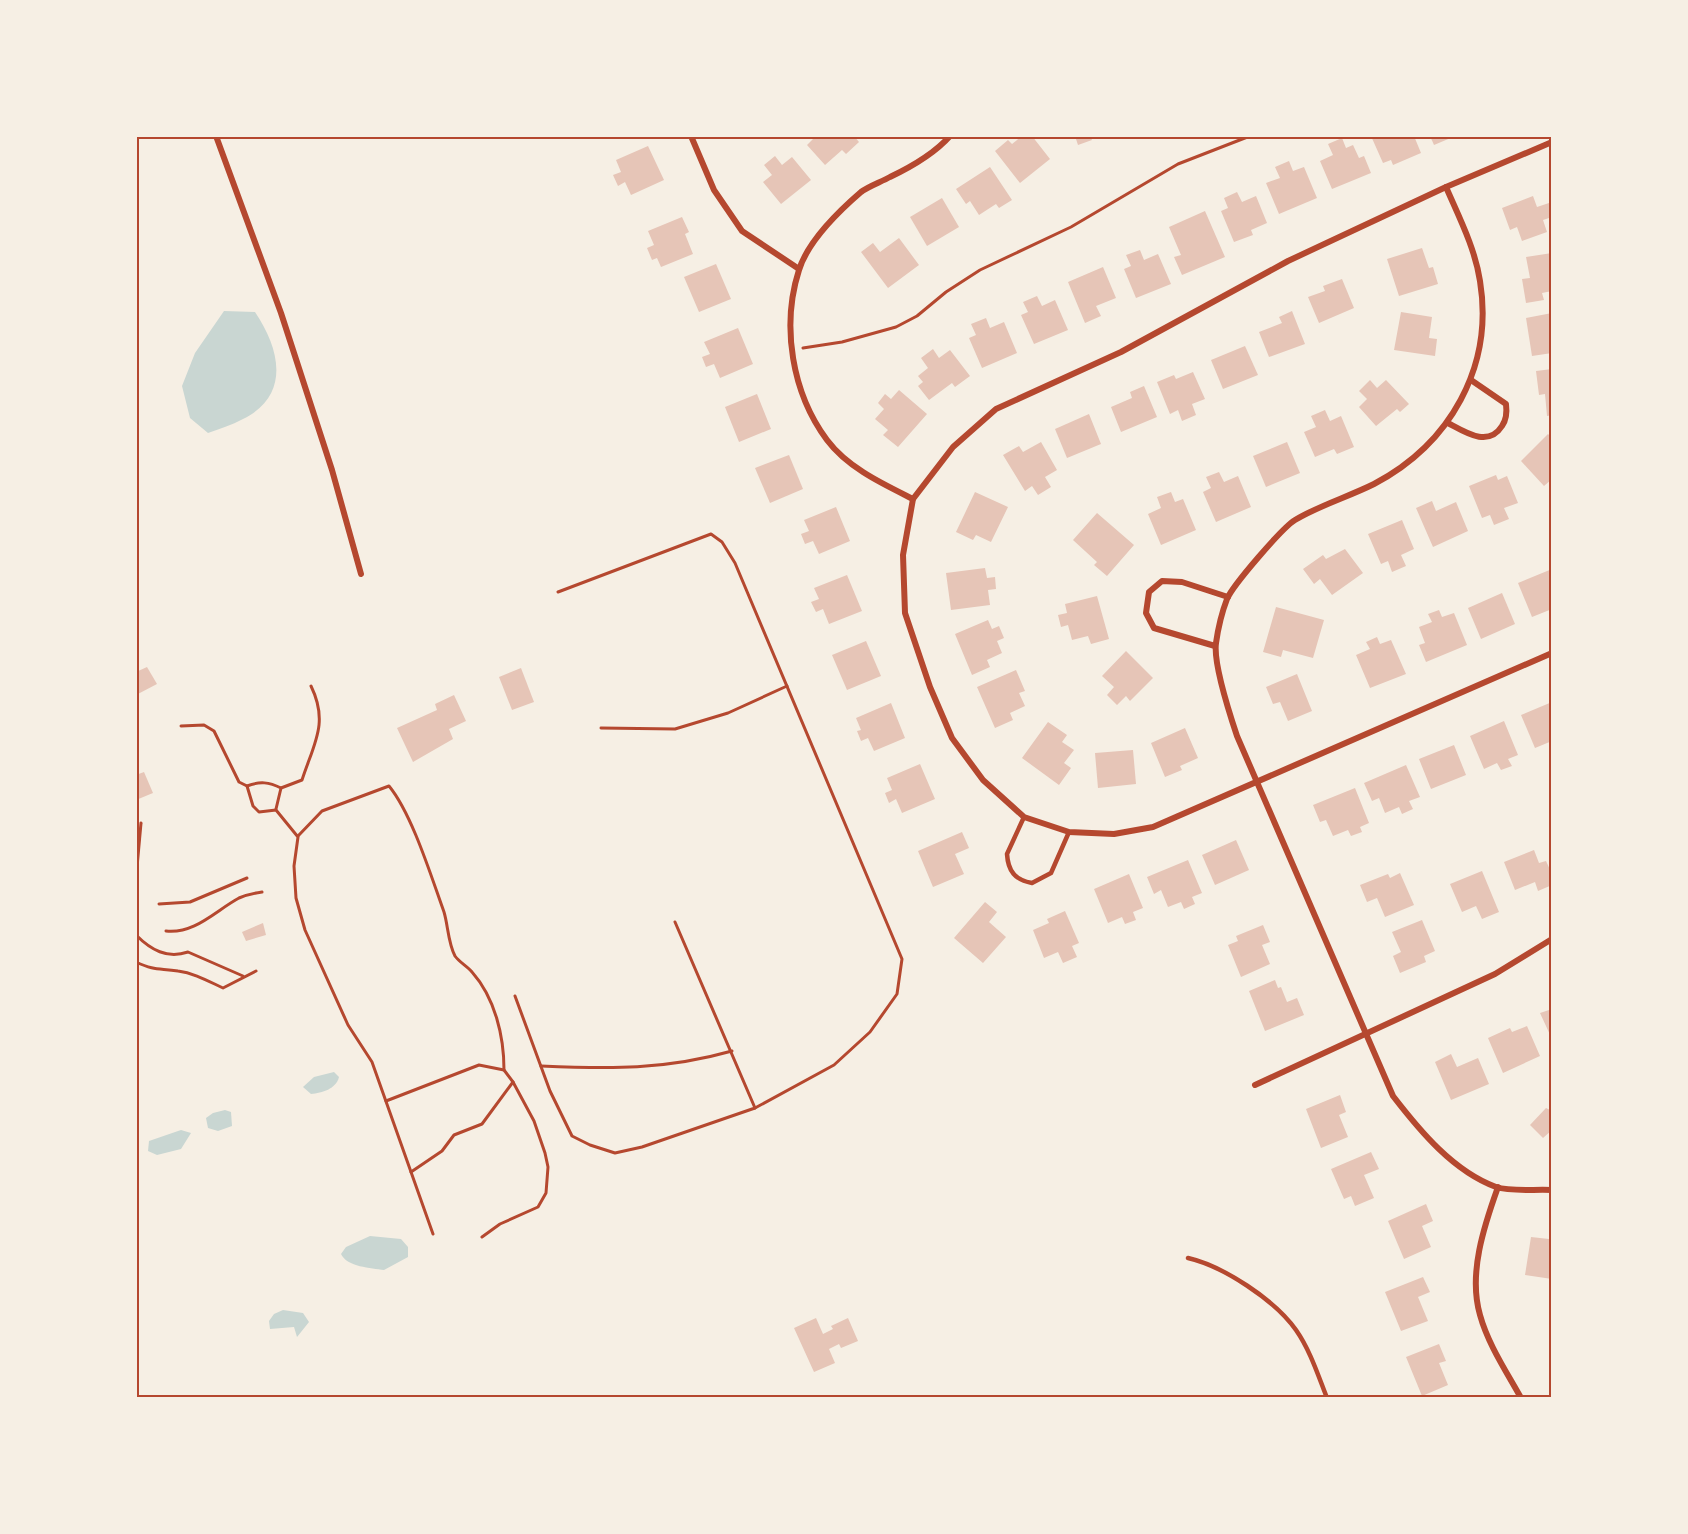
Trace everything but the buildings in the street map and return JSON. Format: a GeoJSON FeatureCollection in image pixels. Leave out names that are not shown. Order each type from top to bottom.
{"type":"FeatureCollection","features":[{"type":"Feature","properties":{"kind":"street"},"geometry":{"type":"LineString","coordinates":[[216,136],[284,325],[332,470],[361,574]]}},
{"type":"Feature","properties":{"kind":"street"},"geometry":{"type":"LineString","coordinates":[[690,136],[714,190],[742,231],[799,269]]}},
{"type":"Feature","properties":{"kind":"street"},"geometry":{"type":"LineString","coordinates":[[912,499],[867,476],[828,441],[804,399],[792,351],[791,327],[799,269],[815,241],[863,191],[939,148],[950,136]]}},
{"type":"Feature","properties":{"kind":"street"},"geometry":{"type":"LineString","coordinates":[[1551,142],[1446,187],[1288,261],[1121,352],[996,409],[953,447],[912,499],[903,555],[905,613],[930,687],[952,738],[983,780],[1024,817],[1069,832],[1114,834],[1153,828],[1551,653]]}},
{"type":"Feature","properties":{"kind":"street"},"geometry":{"type":"LineString","coordinates":[[1446,187],[1473,251],[1480,281],[1482,328],[1471,380],[1448,423],[1413,459],[1375,483],[1293,521],[1262,554],[1228,597],[1215,646],[1226,705],[1257,783],[1393,1096],[1430,1141],[1465,1169],[1498,1188],[1551,1190]]}},
{"type":"Feature","properties":{"kind":"street"},"geometry":{"type":"LineString","coordinates":[[1448,423],[1474,437],[1483,438],[1495,435],[1504,423],[1506,404],[1471,380]]}},
{"type":"Feature","properties":{"kind":"street"},"geometry":{"type":"LineString","coordinates":[[1215,646],[1154,628],[1146,613],[1149,592],[1162,581],[1182,582],[1228,597]]}},
{"type":"Feature","properties":{"kind":"street"},"geometry":{"type":"LineString","coordinates":[[1255,1085],[1495,974],[1551,939]]}},
{"type":"Feature","properties":{"kind":"street"},"geometry":{"type":"LineString","coordinates":[[1498,1188],[1485,1223],[1476,1278],[1479,1314],[1496,1353],[1521,1398]]}},
{"type":"Feature","properties":{"kind":"lane"},"geometry":{"type":"LineString","coordinates":[[1024,817],[1007,854],[1012,873],[1022,881],[1032,883],[1051,873],[1069,832]]}},
{"type":"Feature","properties":{"kind":"lane"},"geometry":{"type":"LineString","coordinates":[[1188,1258],[1206,1262],[1234,1279],[1268,1302],[1295,1328],[1311,1358],[1327,1398]]}},
{"type":"Feature","properties":{"kind":"path"},"geometry":{"type":"LineString","coordinates":[[792,351],[842,342],[896,327],[917,316],[946,292],[980,270],[1071,227],[1178,164],[1250,136]]}},
{"type":"Feature","properties":{"kind":"path"},"geometry":{"type":"LineString","coordinates":[[515,996],[541,1066],[573,1136],[590,1145],[615,1153],[642,1147],[755,1108],[834,1065],[870,1032],[897,993],[902,959],[735,562],[722,542],[711,534],[558,592]]}},
{"type":"Feature","properties":{"kind":"path"},"geometry":{"type":"LineString","coordinates":[[247,786],[256,782],[270,782],[281,788],[302,780],[321,722],[317,698],[312,686]]}},
{"type":"Feature","properties":{"kind":"path"},"geometry":{"type":"LineString","coordinates":[[602,728],[675,729],[728,713],[787,686]]}},
{"type":"Feature","properties":{"kind":"path"},"geometry":{"type":"LineString","coordinates":[[181,726],[204,725],[214,731],[239,782],[247,786],[253,806],[259,812],[276,810]]}},
{"type":"Feature","properties":{"kind":"path"},"geometry":{"type":"LineString","coordinates":[[433,1234],[372,1062],[348,1024],[305,930],[296,898],[294,866],[298,837],[322,811],[389,786],[397,796],[412,828],[444,914],[456,957],[473,972],[498,1023],[504,1049],[504,1070],[534,1121],[548,1167],[546,1193],[538,1207],[500,1224],[482,1237]]}},
{"type":"Feature","properties":{"kind":"path"},"geometry":{"type":"LineString","coordinates":[[276,810],[281,788]]}},
{"type":"Feature","properties":{"kind":"path"},"geometry":{"type":"LineString","coordinates":[[276,810],[298,837]]}},
{"type":"Feature","properties":{"kind":"path"},"geometry":{"type":"LineString","coordinates":[[136,878],[141,823]]}},
{"type":"Feature","properties":{"kind":"path"},"geometry":{"type":"LineString","coordinates":[[159,904],[190,902],[248,878]]}},
{"type":"Feature","properties":{"kind":"path"},"geometry":{"type":"LineString","coordinates":[[166,931],[178,932],[211,918],[240,897],[262,891]]}},
{"type":"Feature","properties":{"kind":"path"},"geometry":{"type":"LineString","coordinates":[[675,922],[755,1108]]}},
{"type":"Feature","properties":{"kind":"path"},"geometry":{"type":"LineString","coordinates":[[136,935],[146,945],[162,954],[177,956],[188,952],[243,976]]}},
{"type":"Feature","properties":{"kind":"path"},"geometry":{"type":"LineString","coordinates":[[136,962],[154,970],[178,970],[223,988],[256,971]]}},
{"type":"Feature","properties":{"kind":"path"},"geometry":{"type":"LineString","coordinates":[[541,1066],[657,1067],[694,1061],[732,1051]]}},
{"type":"Feature","properties":{"kind":"path"},"geometry":{"type":"LineString","coordinates":[[386,1101],[410,1090],[432,1085],[471,1067],[479,1065],[504,1070]]}},
{"type":"Feature","properties":{"kind":"path"},"geometry":{"type":"LineString","coordinates":[[411,1172],[442,1151],[454,1136],[482,1124],[513,1082]]}},
{"type":"Feature","properties":{"kind":"shaded area"},"geometry":{"type":"Polygon","coordinates":[[[224,311],[255,312],[270,341],[275,356],[276,370],[269,397],[258,409],[239,421],[208,433],[190,418],[182,386],[195,353],[224,311]]]}},
{"type":"Feature","properties":{"kind":"shaded area"},"geometry":{"type":"Polygon","coordinates":[[[334,1072],[339,1077],[335,1085],[328,1090],[311,1094],[303,1087],[314,1077],[334,1072]]]}},
{"type":"Feature","properties":{"kind":"shaded area"},"geometry":{"type":"Polygon","coordinates":[[[225,1110],[231,1112],[232,1126],[218,1131],[208,1128],[206,1118],[213,1113],[225,1110]]]}},
{"type":"Feature","properties":{"kind":"shaded area"},"geometry":{"type":"Polygon","coordinates":[[[181,1130],[191,1133],[181,1149],[157,1155],[148,1151],[149,1141],[181,1130]]]}},
{"type":"Feature","properties":{"kind":"shaded area"},"geometry":{"type":"Polygon","coordinates":[[[370,1236],[401,1239],[408,1247],[408,1257],[384,1270],[348,1262],[341,1254],[346,1247],[370,1236]]]}},
{"type":"Feature","properties":{"kind":"shaded area"},"geometry":{"type":"Polygon","coordinates":[[[283,1310],[303,1313],[309,1322],[297,1337],[294,1327],[270,1329],[269,1321],[274,1314],[283,1310]]]}}]}
